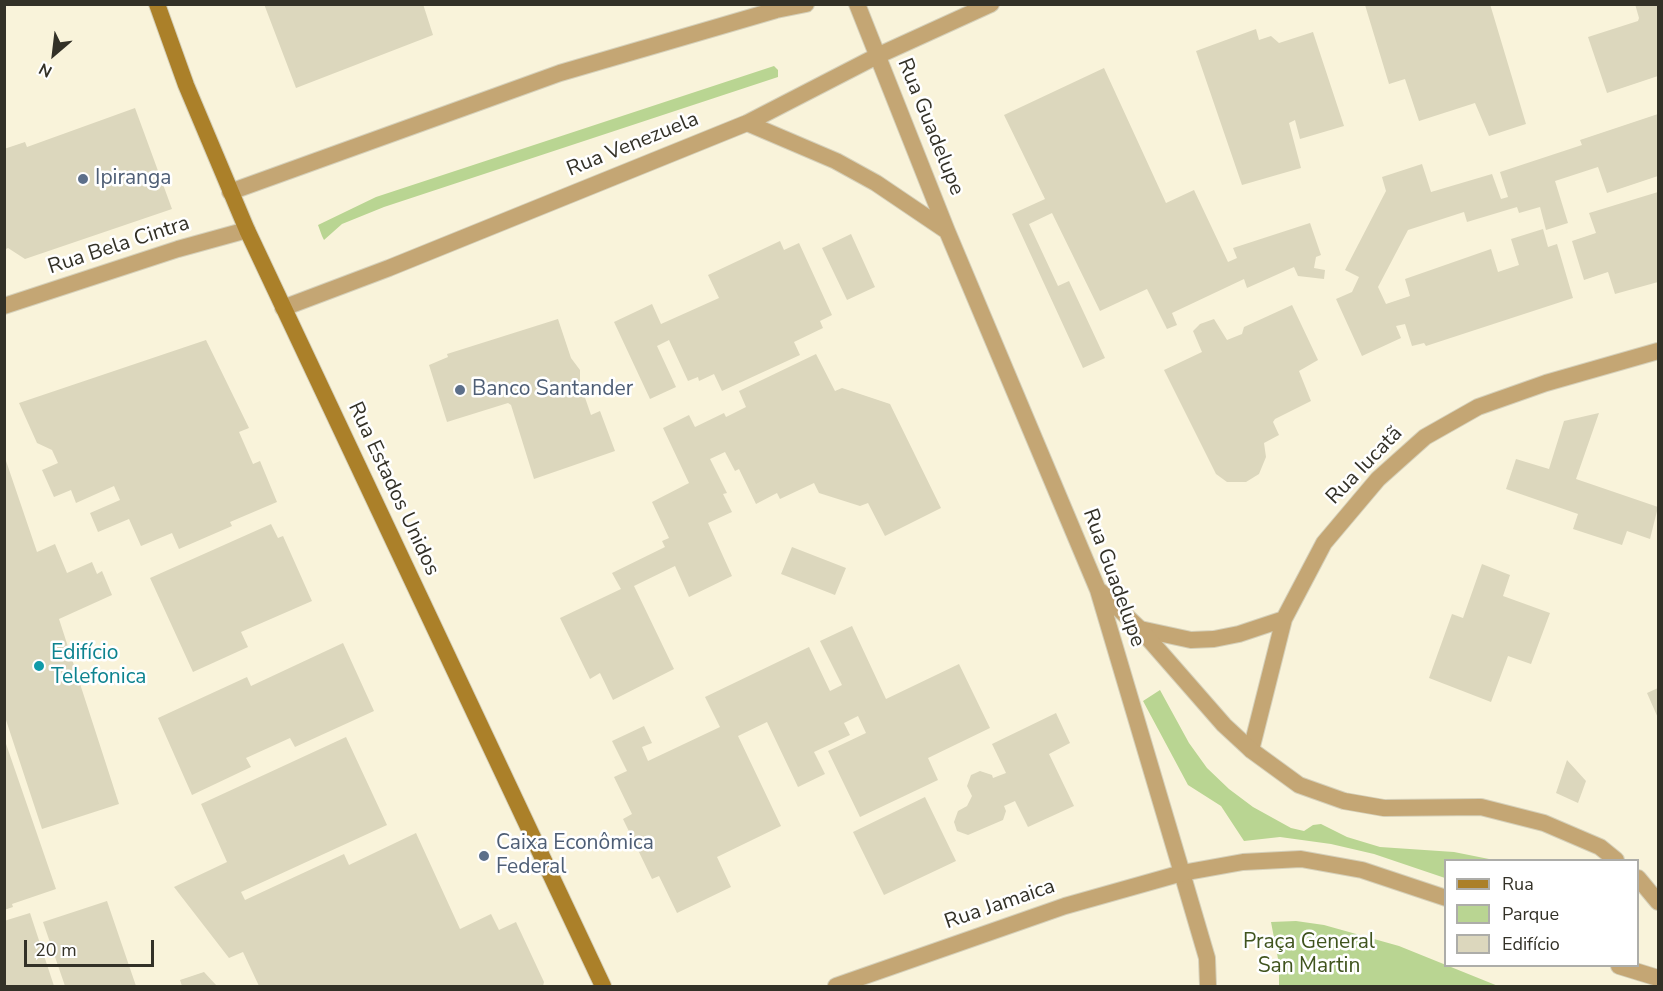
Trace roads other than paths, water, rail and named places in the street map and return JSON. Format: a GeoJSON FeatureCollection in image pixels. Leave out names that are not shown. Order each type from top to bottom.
{"type":"FeatureCollection","features":[{"type":"Feature","properties":{"kind":"main road","name":"Rua Estados Unidos"},"geometry":{"type":"LineString","coordinates":[[157,4],[247,230],[603,987]]}},
{"type":"Feature","properties":{"kind":"street"},"geometry":{"type":"LineString","coordinates":[[230,192],[560,73],[776,10],[806,4]]}},
{"type":"Feature","properties":{"kind":"street","name":"Rua Guadelupe"},"geometry":{"type":"LineString","coordinates":[[857,4],[947,231],[1098,590],[1182,873]]}},
{"type":"Feature","properties":{"kind":"street","name":"Rua Venezuela"},"geometry":{"type":"LineString","coordinates":[[283,308],[389,268],[747,123],[877,56],[991,4]]}},
{"type":"Feature","properties":{"kind":"street"},"geometry":{"type":"LineString","coordinates":[[747,123],[836,161],[876,183],[947,231]]}},
{"type":"Feature","properties":{"kind":"street","name":"Rua Bela Cintra"},"geometry":{"type":"LineString","coordinates":[[4,306],[178,249],[247,230]]}},
{"type":"Feature","properties":{"kind":"street","name":"Rua Iucatã"},"geometry":{"type":"LineString","coordinates":[[1251,750],[1284,619],[1324,543],[1378,478],[1425,437],[1478,407],[1546,383],[1659,351]]}},
{"type":"Feature","properties":{"kind":"street"},"geometry":{"type":"LineString","coordinates":[[1098,590],[1140,629],[1224,725],[1251,750],[1299,785],[1344,801],[1384,808],[1481,807],[1544,823],[1600,847],[1614,859]]}},
{"type":"Feature","properties":{"kind":"street"},"geometry":{"type":"LineString","coordinates":[[1140,629],[1182,638],[1214,639],[1239,634],[1284,619]]}},
{"type":"Feature","properties":{"kind":"street"},"geometry":{"type":"LineString","coordinates":[[1208,987],[1207,958],[1182,873],[1243,862],[1301,859],[1362,870],[1444,897]]}},
{"type":"Feature","properties":{"kind":"street","name":"Rua Jamaica"},"geometry":{"type":"LineString","coordinates":[[836,987],[1065,906],[1182,873]]}},
{"type":"Feature","properties":{"kind":"street"},"geometry":{"type":"LineString","coordinates":[[1639,879],[1659,902]]}},
{"type":"Feature","properties":{"kind":"street"},"geometry":{"type":"LineString","coordinates":[[1622,967],[1659,978]]}},
{"type":"Feature","properties":{"kind":"place","name":"Ipiranga"},"geometry":{"type":"Point","coordinates":[83,179]}},
{"type":"Feature","properties":{"kind":"place","name":"Banco Santander"},"geometry":{"type":"Point","coordinates":[460,390]}},
{"type":"Feature","properties":{"kind":"place","name":"Edifício Telefonica"},"geometry":{"type":"Point","coordinates":[39,666]}},
{"type":"Feature","properties":{"kind":"place","name":"Caixa Econômica Federal"},"geometry":{"type":"Point","coordinates":[484,856]}},
{"type":"Feature","properties":{"kind":"park label","name":"Praça General San Martin"},"geometry":{"type":"Point","coordinates":[1309,955]}}]}
